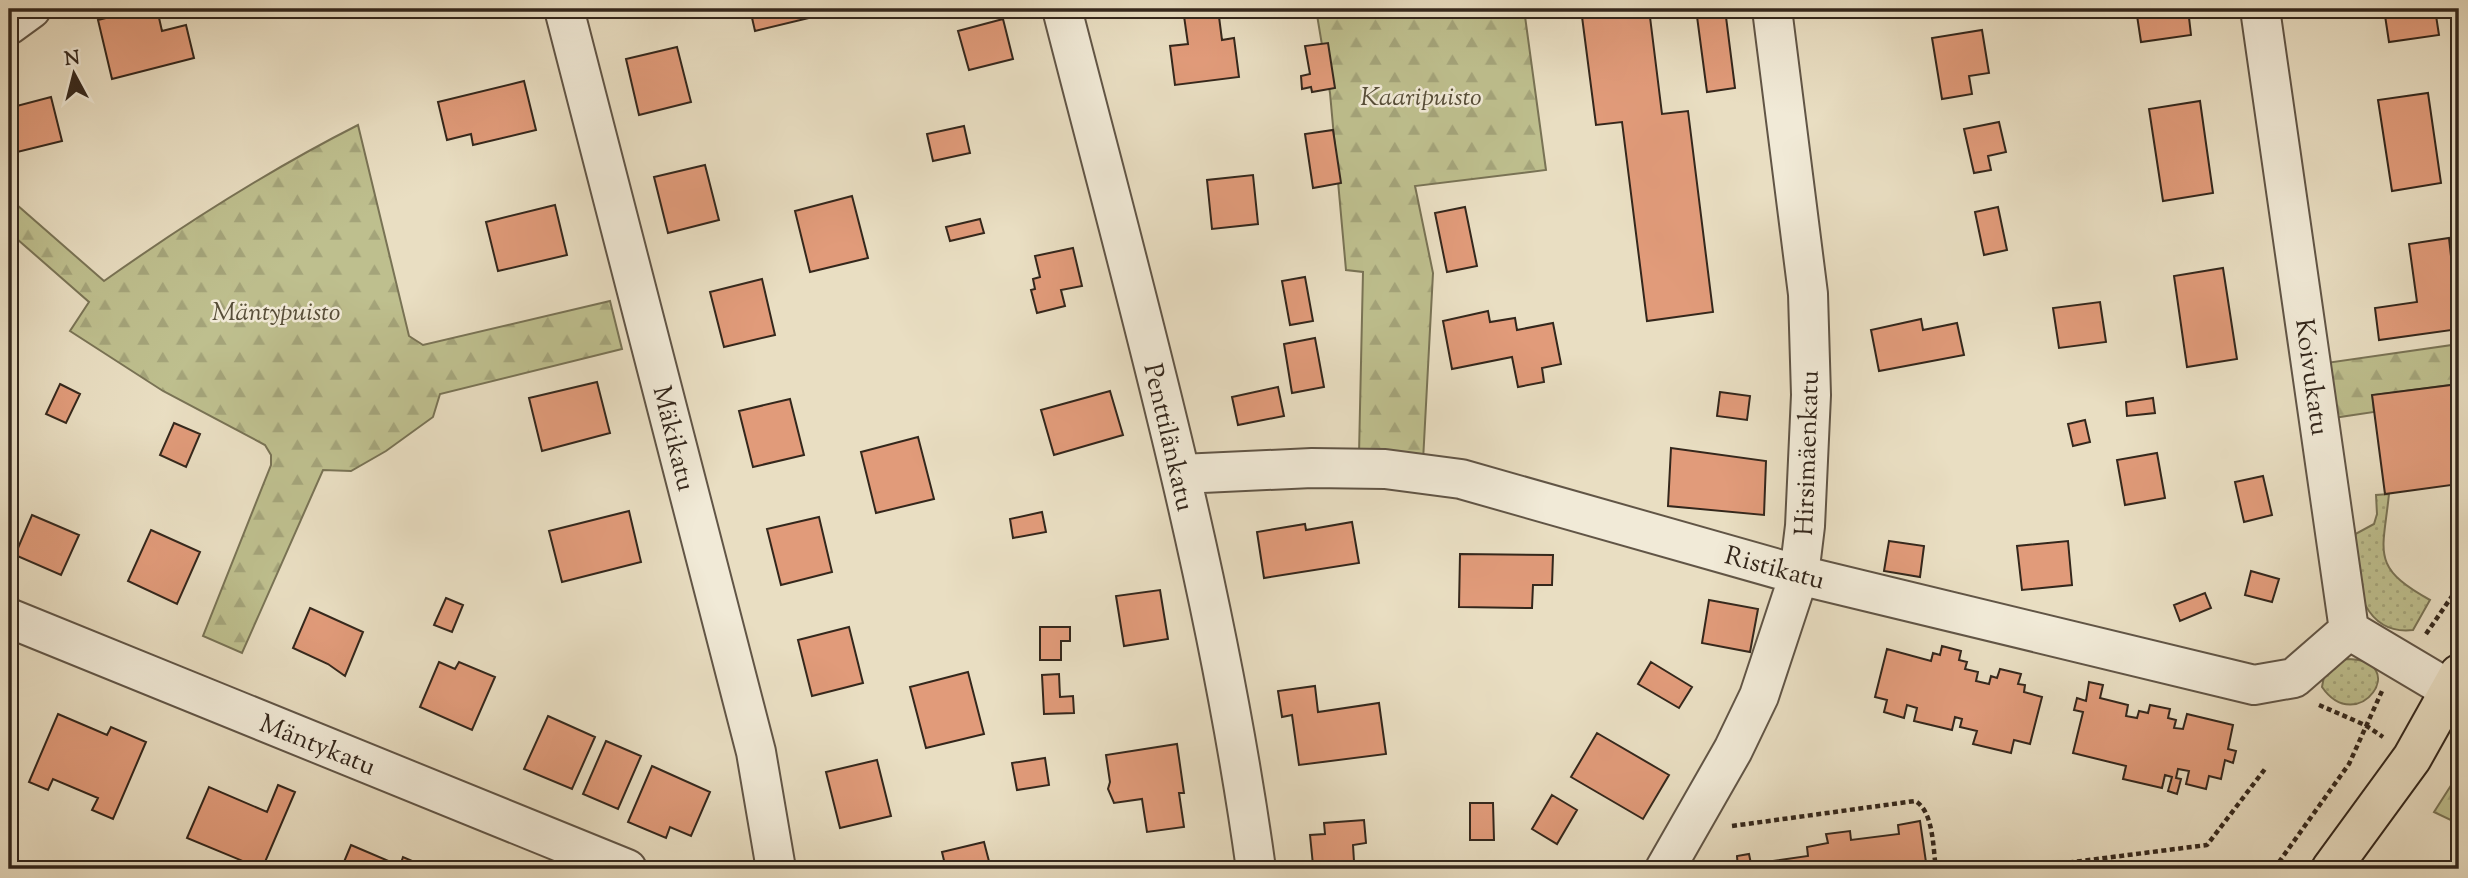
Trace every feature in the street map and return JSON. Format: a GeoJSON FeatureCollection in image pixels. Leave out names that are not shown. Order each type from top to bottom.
{"type":"FeatureCollection","features":[{"type":"Feature","properties":{"kind":"main road"},"geometry":{"type":"LineString","coordinates":[[2331,869],[2412,758],[2455,682]]}},
{"type":"Feature","properties":{"kind":"street"},"geometry":{"type":"LineString","coordinates":[[9,25],[31,9]]}},
{"type":"Feature","properties":{"kind":"street","name":"Mäkikatu"},"geometry":{"type":"LineString","coordinates":[[564,9],[756,752],[776,869]]}},
{"type":"Feature","properties":{"kind":"street","name":"Penttilänkatu"},"geometry":{"type":"LineString","coordinates":[[1062,9],[1181,474],[1247,798],[1256,869]]}},
{"type":"Feature","properties":{"kind":"street","name":"Hirsimäenkatu"},"geometry":{"type":"LineString","coordinates":[[1665,869],[1688,832],[1759,696],[1799,575],[1805,526],[1811,395],[1808,294],[1772,9]]}},
{"type":"Feature","properties":{"kind":"street","name":"Koivukatu"},"geometry":{"type":"LineString","coordinates":[[2260,9],[2349,631]]}},
{"type":"Feature","properties":{"kind":"street","name":"Ristikatu"},"geometry":{"type":"LineString","coordinates":[[1181,474],[1349,468],[1385,469],[1461,479],[1799,575],[2254,685],[2294,678],[2349,631]]}},
{"type":"Feature","properties":{"kind":"street","name":"Mäntykatu"},"geometry":{"type":"LineString","coordinates":[[9,618],[627,869]]}},
{"type":"Feature","properties":{"kind":"street"},"geometry":{"type":"LineString","coordinates":[[2349,631],[2405,663],[2455,682]]}},
{"type":"Feature","properties":{"kind":"path"},"geometry":{"type":"LineString","coordinates":[[2274,869],[2349,764],[2382,691],[2459,586]]}},
{"type":"Feature","properties":{"kind":"path"},"geometry":{"type":"LineString","coordinates":[[2316,704],[2365,725]]}},
{"type":"Feature","properties":{"kind":"path"},"geometry":{"type":"LineString","coordinates":[[2018,869],[2207,845],[2265,769]]}},
{"type":"Feature","properties":{"kind":"path"},"geometry":{"type":"LineString","coordinates":[[1688,832],[1915,802],[1921,804],[1926,815],[1936,869]]}},
{"type":"Feature","properties":{"kind":"green space","name":"Kaaripuisto"},"geometry":{"type":"Polygon","coordinates":[[[1316,9],[1524,9],[1546,170],[1415,186],[1433,273],[1423,461],[1359,454],[1363,272],[1346,270],[1330,93],[1316,9]]]}},
{"type":"Feature","properties":{"kind":"green space","name":"Mäntypuisto"},"geometry":{"type":"Polygon","coordinates":[[[358,125],[409,336],[423,345],[610,301],[622,349],[440,394],[433,417],[386,451],[351,471],[323,470],[242,653],[203,636],[271,465],[271,455],[265,445],[163,391],[70,331],[89,302],[9,232],[9,198],[104,281],[228,198],[358,125]]]}},
{"type":"Feature","properties":{"kind":"green space"},"geometry":{"type":"Polygon","coordinates":[[[2459,344],[2459,384],[2373,395],[2374,412],[2333,418],[2326,363],[2459,344]]]}},
{"type":"Feature","properties":{"kind":"green space"},"geometry":{"type":"Polygon","coordinates":[[[2389,494],[2384,545],[2389,568],[2397,578],[2430,600],[2413,630],[2395,629],[2381,623],[2371,613],[2357,585],[2348,538],[2374,524],[2377,514],[2376,495],[2389,494]]]}},
{"type":"Feature","properties":{"kind":"green space"},"geometry":{"type":"Polygon","coordinates":[[[2346,659],[2366,662],[2376,671],[2378,682],[2373,692],[2363,701],[2350,705],[2336,701],[2322,687],[2325,671],[2346,659]]]}},
{"type":"Feature","properties":{"kind":"green space"},"geometry":{"type":"Polygon","coordinates":[[[2459,773],[2459,824],[2434,812],[2459,773]]]}},
{"type":"Feature","properties":{"kind":"building"},"geometry":{"type":"Polygon","coordinates":[[[141,9],[157,9],[162,31],[186,25],[194,58],[112,79],[98,20],[141,9]]]}},
{"type":"Feature","properties":{"kind":"building"},"geometry":{"type":"Polygon","coordinates":[[[750,9],[811,9],[813,17],[755,31],[750,9]]]}},
{"type":"Feature","properties":{"kind":"building"},"geometry":{"type":"Polygon","coordinates":[[[1183,9],[1218,9],[1222,40],[1234,38],[1239,77],[1175,85],[1170,46],[1188,44],[1183,9]]]}},
{"type":"Feature","properties":{"kind":"building"},"geometry":{"type":"Polygon","coordinates":[[[1581,9],[1649,9],[1662,114],[1688,111],[1713,312],[1647,321],[1622,122],[1596,125],[1581,9]]]}},
{"type":"Feature","properties":{"kind":"building"},"geometry":{"type":"Polygon","coordinates":[[[1696,9],[1725,9],[1735,88],[1707,92],[1696,9]]]}},
{"type":"Feature","properties":{"kind":"building"},"geometry":{"type":"Polygon","coordinates":[[[2136,9],[2188,9],[2191,35],[2141,42],[2136,9]]]}},
{"type":"Feature","properties":{"kind":"building"},"geometry":{"type":"Polygon","coordinates":[[[2384,9],[2435,9],[2439,35],[2389,42],[2384,9]]]}},
{"type":"Feature","properties":{"kind":"building"},"geometry":{"type":"Polygon","coordinates":[[[1003,19],[1013,59],[969,70],[958,31],[1003,19]]]}},
{"type":"Feature","properties":{"kind":"building"},"geometry":{"type":"Polygon","coordinates":[[[1982,30],[1989,73],[1969,76],[1972,94],[1942,99],[1932,38],[1982,30]]]}},
{"type":"Feature","properties":{"kind":"building"},"geometry":{"type":"Polygon","coordinates":[[[1328,43],[1335,88],[1312,92],[1311,87],[1302,89],[1301,76],[1310,74],[1305,46],[1328,43]]]}},
{"type":"Feature","properties":{"kind":"building"},"geometry":{"type":"Polygon","coordinates":[[[677,47],[691,102],[639,115],[626,59],[677,47]]]}},
{"type":"Feature","properties":{"kind":"building"},"geometry":{"type":"Polygon","coordinates":[[[524,81],[536,130],[473,145],[471,134],[447,140],[438,102],[524,81]]]}},
{"type":"Feature","properties":{"kind":"building"},"geometry":{"type":"Polygon","coordinates":[[[2428,93],[2441,183],[2392,191],[2378,100],[2428,93]]]}},
{"type":"Feature","properties":{"kind":"building"},"geometry":{"type":"Polygon","coordinates":[[[51,97],[62,141],[9,154],[9,108],[51,97]]]}},
{"type":"Feature","properties":{"kind":"building"},"geometry":{"type":"Polygon","coordinates":[[[2200,101],[2213,193],[2163,201],[2149,109],[2200,101]]]}},
{"type":"Feature","properties":{"kind":"building"},"geometry":{"type":"Polygon","coordinates":[[[1999,122],[2006,152],[1988,156],[1991,170],[1974,173],[1964,129],[1999,122]]]}},
{"type":"Feature","properties":{"kind":"building"},"geometry":{"type":"Polygon","coordinates":[[[964,126],[970,153],[933,161],[927,134],[964,126]]]}},
{"type":"Feature","properties":{"kind":"building"},"geometry":{"type":"Polygon","coordinates":[[[1333,130],[1341,183],[1313,188],[1305,134],[1333,130]]]}},
{"type":"Feature","properties":{"kind":"building"},"geometry":{"type":"Polygon","coordinates":[[[705,165],[719,220],[668,233],[654,177],[705,165]]]}},
{"type":"Feature","properties":{"kind":"building"},"geometry":{"type":"Polygon","coordinates":[[[1253,175],[1258,224],[1212,229],[1207,180],[1253,175]]]}},
{"type":"Feature","properties":{"kind":"building"},"geometry":{"type":"Polygon","coordinates":[[[852,196],[868,258],[810,272],[795,211],[852,196]]]}},
{"type":"Feature","properties":{"kind":"building"},"geometry":{"type":"Polygon","coordinates":[[[555,205],[567,255],[498,271],[486,222],[555,205]]]}},
{"type":"Feature","properties":{"kind":"building"},"geometry":{"type":"Polygon","coordinates":[[[1465,207],[1477,266],[1447,272],[1435,213],[1465,207]]]}},
{"type":"Feature","properties":{"kind":"building"},"geometry":{"type":"Polygon","coordinates":[[[1998,207],[2007,250],[1984,255],[1975,212],[1998,207]]]}},
{"type":"Feature","properties":{"kind":"building"},"geometry":{"type":"Polygon","coordinates":[[[980,219],[984,233],[950,241],[946,227],[980,219]]]}},
{"type":"Feature","properties":{"kind":"building"},"geometry":{"type":"Polygon","coordinates":[[[2449,238],[2459,329],[2379,340],[2375,308],[2417,302],[2409,244],[2449,238]]]}},
{"type":"Feature","properties":{"kind":"building"},"geometry":{"type":"Polygon","coordinates":[[[1073,248],[1082,286],[1061,290],[1065,306],[1037,313],[1031,290],[1035,289],[1033,279],[1040,277],[1035,256],[1073,248]]]}},
{"type":"Feature","properties":{"kind":"building"},"geometry":{"type":"Polygon","coordinates":[[[2223,268],[2237,359],[2187,367],[2174,276],[2223,268]]]}},
{"type":"Feature","properties":{"kind":"building"},"geometry":{"type":"Polygon","coordinates":[[[1305,277],[1313,321],[1290,325],[1282,281],[1305,277]]]}},
{"type":"Feature","properties":{"kind":"building"},"geometry":{"type":"Polygon","coordinates":[[[762,279],[775,335],[724,347],[710,292],[762,279]]]}},
{"type":"Feature","properties":{"kind":"building"},"geometry":{"type":"Polygon","coordinates":[[[2100,302],[2106,342],[2059,348],[2053,308],[2100,302]]]}},
{"type":"Feature","properties":{"kind":"building"},"geometry":{"type":"Polygon","coordinates":[[[1488,311],[1490,322],[1515,318],[1517,330],[1553,323],[1561,364],[1542,368],[1544,382],[1518,387],[1512,357],[1452,369],[1443,321],[1488,311]]]}},
{"type":"Feature","properties":{"kind":"building"},"geometry":{"type":"Polygon","coordinates":[[[1921,319],[1923,330],[1957,323],[1964,355],[1879,371],[1871,330],[1921,319]]]}},
{"type":"Feature","properties":{"kind":"building"},"geometry":{"type":"Polygon","coordinates":[[[1315,338],[1324,387],[1292,393],[1284,344],[1315,338]]]}},
{"type":"Feature","properties":{"kind":"building"},"geometry":{"type":"Polygon","coordinates":[[[597,382],[610,433],[542,451],[529,398],[597,382]]]}},
{"type":"Feature","properties":{"kind":"building"},"geometry":{"type":"Polygon","coordinates":[[[60,384],[80,394],[66,423],[46,414],[60,384]]]}},
{"type":"Feature","properties":{"kind":"building"},"geometry":{"type":"Polygon","coordinates":[[[2459,384],[2459,484],[2385,494],[2372,395],[2459,384]]]}},
{"type":"Feature","properties":{"kind":"building"},"geometry":{"type":"Polygon","coordinates":[[[1278,387],[1284,416],[1238,425],[1232,397],[1278,387]]]}},
{"type":"Feature","properties":{"kind":"building"},"geometry":{"type":"Polygon","coordinates":[[[1110,391],[1123,435],[1054,455],[1041,410],[1110,391]]]}},
{"type":"Feature","properties":{"kind":"building"},"geometry":{"type":"Polygon","coordinates":[[[1720,392],[1750,396],[1747,420],[1717,416],[1720,392]]]}},
{"type":"Feature","properties":{"kind":"building"},"geometry":{"type":"Polygon","coordinates":[[[2153,398],[2155,413],[2127,416],[2126,402],[2153,398]]]}},
{"type":"Feature","properties":{"kind":"building"},"geometry":{"type":"Polygon","coordinates":[[[790,399],[804,455],[753,467],[739,411],[790,399]]]}},
{"type":"Feature","properties":{"kind":"building"},"geometry":{"type":"Polygon","coordinates":[[[2085,420],[2090,442],[2073,446],[2068,424],[2085,420]]]}},
{"type":"Feature","properties":{"kind":"building"},"geometry":{"type":"Polygon","coordinates":[[[174,423],[200,434],[186,467],[160,455],[174,423]]]}},
{"type":"Feature","properties":{"kind":"building"},"geometry":{"type":"Polygon","coordinates":[[[918,437],[934,499],[876,513],[861,452],[918,437]]]}},
{"type":"Feature","properties":{"kind":"building"},"geometry":{"type":"Polygon","coordinates":[[[1671,448],[1766,461],[1764,515],[1668,506],[1671,448]]]}},
{"type":"Feature","properties":{"kind":"building"},"geometry":{"type":"Polygon","coordinates":[[[2157,453],[2165,498],[2125,505],[2117,460],[2157,453]]]}},
{"type":"Feature","properties":{"kind":"building"},"geometry":{"type":"Polygon","coordinates":[[[2263,476],[2272,515],[2244,522],[2235,482],[2263,476]]]}},
{"type":"Feature","properties":{"kind":"building"},"geometry":{"type":"Polygon","coordinates":[[[629,511],[641,562],[562,582],[549,531],[629,511]]]}},
{"type":"Feature","properties":{"kind":"building"},"geometry":{"type":"Polygon","coordinates":[[[1042,512],[1046,532],[1013,538],[1010,519],[1042,512]]]}},
{"type":"Feature","properties":{"kind":"building"},"geometry":{"type":"Polygon","coordinates":[[[32,515],[79,535],[61,575],[15,555],[32,515]]]}},
{"type":"Feature","properties":{"kind":"building"},"geometry":{"type":"Polygon","coordinates":[[[819,517],[832,572],[781,585],[767,529],[819,517]]]}},
{"type":"Feature","properties":{"kind":"building"},"geometry":{"type":"Polygon","coordinates":[[[1352,522],[1359,563],[1264,578],[1257,532],[1305,524],[1306,530],[1352,522]]]}},
{"type":"Feature","properties":{"kind":"building"},"geometry":{"type":"Polygon","coordinates":[[[151,530],[200,552],[177,604],[128,581],[151,530]]]}},
{"type":"Feature","properties":{"kind":"building"},"geometry":{"type":"Polygon","coordinates":[[[1889,541],[1924,546],[1920,577],[1884,571],[1889,541]]]}},
{"type":"Feature","properties":{"kind":"building"},"geometry":{"type":"Polygon","coordinates":[[[2068,541],[2072,585],[2022,590],[2017,546],[2068,541]]]}},
{"type":"Feature","properties":{"kind":"building"},"geometry":{"type":"Polygon","coordinates":[[[1460,554],[1553,555],[1552,585],[1533,585],[1532,608],[1459,607],[1460,554]]]}},
{"type":"Feature","properties":{"kind":"building"},"geometry":{"type":"Polygon","coordinates":[[[2251,571],[2279,579],[2272,602],[2245,595],[2251,571]]]}},
{"type":"Feature","properties":{"kind":"building"},"geometry":{"type":"Polygon","coordinates":[[[1160,590],[1168,639],[1124,646],[1116,596],[1160,590]]]}},
{"type":"Feature","properties":{"kind":"building"},"geometry":{"type":"Polygon","coordinates":[[[2205,593],[2211,608],[2180,621],[2174,605],[2205,593]]]}},
{"type":"Feature","properties":{"kind":"building"},"geometry":{"type":"Polygon","coordinates":[[[446,598],[463,605],[452,632],[434,625],[446,598]]]}},
{"type":"Feature","properties":{"kind":"building"},"geometry":{"type":"Polygon","coordinates":[[[1709,600],[1758,609],[1750,652],[1702,643],[1709,600]]]}},
{"type":"Feature","properties":{"kind":"building"},"geometry":{"type":"Polygon","coordinates":[[[310,608],[363,632],[345,676],[328,664],[293,648],[310,608]]]}},
{"type":"Feature","properties":{"kind":"building"},"geometry":{"type":"Polygon","coordinates":[[[849,627],[863,683],[812,696],[798,640],[849,627]]]}},
{"type":"Feature","properties":{"kind":"building"},"geometry":{"type":"Polygon","coordinates":[[[1040,627],[1070,627],[1070,641],[1061,641],[1061,660],[1040,660],[1040,627]]]}},
{"type":"Feature","properties":{"kind":"building"},"geometry":{"type":"Polygon","coordinates":[[[1942,646],[1961,651],[1959,660],[1967,662],[1965,669],[1978,672],[1976,681],[1989,684],[1991,676],[1997,678],[2000,669],[2021,674],[2018,684],[2025,685],[2024,692],[2042,697],[2030,744],[2014,740],[2011,753],[1973,744],[1977,731],[1960,727],[1962,719],[1955,717],[1952,730],[1914,721],[1917,708],[1907,705],[1904,718],[1884,712],[1887,700],[1875,697],[1887,649],[1931,661],[1933,653],[1940,655],[1942,646]]]}},
{"type":"Feature","properties":{"kind":"building"},"geometry":{"type":"Polygon","coordinates":[[[439,662],[455,669],[459,662],[495,677],[472,730],[420,707],[439,662]]]}},
{"type":"Feature","properties":{"kind":"building"},"geometry":{"type":"Polygon","coordinates":[[[1651,662],[1692,687],[1679,708],[1638,684],[1651,662]]]}},
{"type":"Feature","properties":{"kind":"building"},"geometry":{"type":"Polygon","coordinates":[[[968,672],[984,734],[926,748],[910,687],[968,672]]]}},
{"type":"Feature","properties":{"kind":"building"},"geometry":{"type":"Polygon","coordinates":[[[1059,674],[1060,697],[1073,696],[1074,713],[1044,714],[1042,675],[1059,674]]]}},
{"type":"Feature","properties":{"kind":"building"},"geometry":{"type":"Polygon","coordinates":[[[2089,682],[2103,685],[2100,698],[2128,705],[2126,716],[2137,718],[2139,711],[2148,713],[2150,705],[2170,709],[2168,718],[2176,720],[2174,728],[2183,729],[2187,714],[2233,725],[2228,749],[2236,751],[2233,763],[2225,760],[2221,779],[2209,776],[2206,789],[2186,784],[2189,771],[2178,769],[2176,778],[2181,779],[2177,794],[2168,791],[2172,777],[2165,775],[2162,788],[2123,779],[2126,766],[2073,753],[2083,712],[2074,710],[2077,698],[2086,701],[2089,682]]]}},
{"type":"Feature","properties":{"kind":"building"},"geometry":{"type":"Polygon","coordinates":[[[1315,686],[1318,712],[1379,703],[1386,754],[1299,765],[1292,715],[1282,717],[1278,691],[1315,686]]]}},
{"type":"Feature","properties":{"kind":"building"},"geometry":{"type":"Polygon","coordinates":[[[58,714],[107,735],[111,727],[146,742],[113,819],[92,810],[98,798],[53,779],[48,790],[29,782],[58,714]]]}},
{"type":"Feature","properties":{"kind":"building"},"geometry":{"type":"Polygon","coordinates":[[[548,716],[595,737],[572,789],[524,769],[548,716]]]}},
{"type":"Feature","properties":{"kind":"building"},"geometry":{"type":"Polygon","coordinates":[[[1597,733],[1669,775],[1643,819],[1571,777],[1597,733]]]}},
{"type":"Feature","properties":{"kind":"building"},"geometry":{"type":"Polygon","coordinates":[[[606,741],[641,756],[618,809],[583,794],[606,741]]]}},
{"type":"Feature","properties":{"kind":"building"},"geometry":{"type":"Polygon","coordinates":[[[1177,744],[1184,793],[1179,793],[1184,827],[1147,832],[1142,799],[1114,803],[1108,789],[1110,782],[1106,755],[1177,744]]]}},
{"type":"Feature","properties":{"kind":"building"},"geometry":{"type":"Polygon","coordinates":[[[1045,758],[1049,785],[1017,790],[1012,763],[1045,758]]]}},
{"type":"Feature","properties":{"kind":"building"},"geometry":{"type":"Polygon","coordinates":[[[877,760],[891,816],[840,828],[826,772],[877,760]]]}},
{"type":"Feature","properties":{"kind":"building"},"geometry":{"type":"Polygon","coordinates":[[[652,766],[710,792],[691,836],[670,827],[666,838],[628,822],[652,766]]]}},
{"type":"Feature","properties":{"kind":"building"},"geometry":{"type":"Polygon","coordinates":[[[278,785],[295,792],[262,869],[187,838],[209,787],[267,812],[278,785]]]}},
{"type":"Feature","properties":{"kind":"building"},"geometry":{"type":"Polygon","coordinates":[[[1552,795],[1577,810],[1557,844],[1532,829],[1552,795]]]}},
{"type":"Feature","properties":{"kind":"building"},"geometry":{"type":"Polygon","coordinates":[[[1470,803],[1493,803],[1494,840],[1470,840],[1470,803]]]}},
{"type":"Feature","properties":{"kind":"building"},"geometry":{"type":"Polygon","coordinates":[[[1364,820],[1366,843],[1353,845],[1354,861],[1313,865],[1310,835],[1325,834],[1324,823],[1364,820]]]}},
{"type":"Feature","properties":{"kind":"building"},"geometry":{"type":"Polygon","coordinates":[[[1920,821],[1927,869],[1738,869],[1737,856],[1749,854],[1751,864],[1808,856],[1807,847],[1828,843],[1826,834],[1850,831],[1851,840],[1899,834],[1898,825],[1920,821]]]}},
{"type":"Feature","properties":{"kind":"building"},"geometry":{"type":"Polygon","coordinates":[[[984,842],[991,869],[946,869],[942,852],[984,842]]]}},
{"type":"Feature","properties":{"kind":"building"},"geometry":{"type":"Polygon","coordinates":[[[351,845],[400,866],[403,857],[431,869],[341,869],[351,845]]]}}]}
